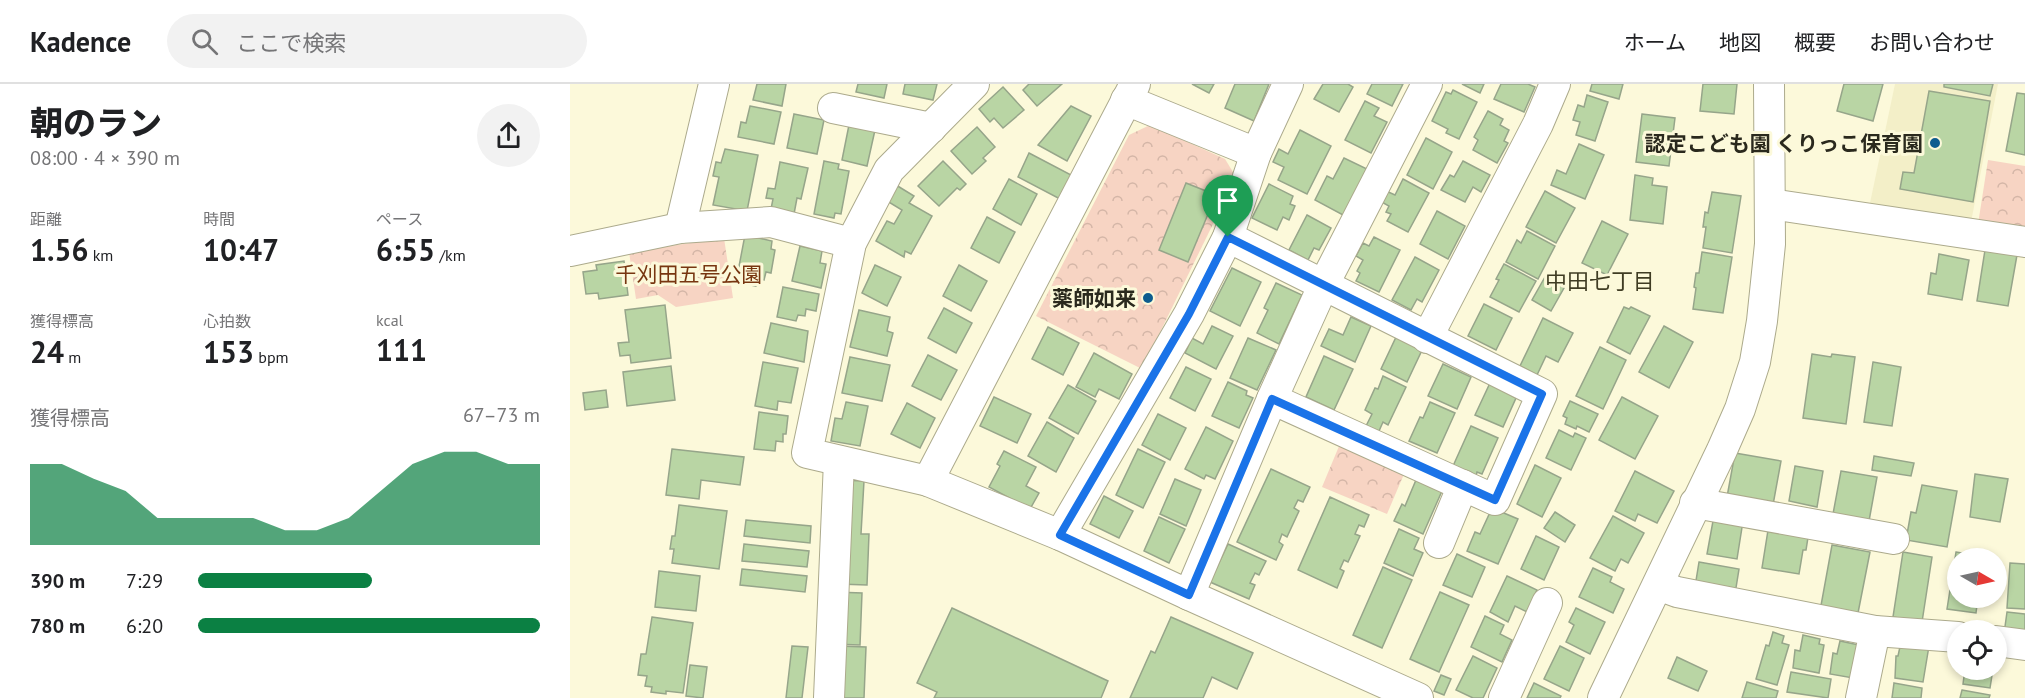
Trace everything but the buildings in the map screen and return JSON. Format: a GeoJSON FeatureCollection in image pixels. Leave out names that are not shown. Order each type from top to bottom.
{"type":"FeatureCollection","features":[{"type":"Feature","properties":{"kind":"street"},"geometry":{"type":"LineString","coordinates":[[680,228],[714,84]]}},
{"type":"Feature","properties":{"kind":"street"},"geometry":{"type":"LineString","coordinates":[[974,84],[889,170],[851,243],[807,453],[928,481],[1060,535],[1418,698]]}},
{"type":"Feature","properties":{"kind":"street"},"geometry":{"type":"LineString","coordinates":[[1060,535],[1189,314],[1228,237],[1256,153],[1288,84]]}},
{"type":"Feature","properties":{"kind":"street"},"geometry":{"type":"LineString","coordinates":[[1189,595],[1272,399],[1323,286],[1427,84]]}},
{"type":"Feature","properties":{"kind":"street"},"geometry":{"type":"LineString","coordinates":[[1427,338],[1538,124],[1555,84]]}},
{"type":"Feature","properties":{"kind":"street"},"geometry":{"type":"LineString","coordinates":[[1602,698],[1722,450],[1740,409],[1755,362],[1767,280],[1770,204],[1769,84]]}},
{"type":"Feature","properties":{"kind":"street"},"geometry":{"type":"LineString","coordinates":[[928,481],[1130,92],[1256,153]]}},
{"type":"Feature","properties":{"kind":"street"},"geometry":{"type":"LineString","coordinates":[[833,108],[930,128]]}},
{"type":"Feature","properties":{"kind":"street"},"geometry":{"type":"LineString","coordinates":[[1770,204],[2025,242]]}},
{"type":"Feature","properties":{"kind":"street"},"geometry":{"type":"LineString","coordinates":[[570,251],[680,228],[771,222],[851,243]]}},
{"type":"Feature","properties":{"kind":"street"},"geometry":{"type":"LineString","coordinates":[[1228,237],[1542,394],[1495,500],[1272,399]]}},
{"type":"Feature","properties":{"kind":"street"},"geometry":{"type":"LineString","coordinates":[[829,698],[839,460]]}},
{"type":"Feature","properties":{"kind":"street"},"geometry":{"type":"LineString","coordinates":[[1439,543],[1463,485]]}},
{"type":"Feature","properties":{"kind":"street"},"geometry":{"type":"LineString","coordinates":[[1695,503],[1894,539]]}},
{"type":"Feature","properties":{"kind":"street"},"geometry":{"type":"LineString","coordinates":[[1658,585],[1677,592],[1875,631],[1947,636]]}},
{"type":"Feature","properties":{"kind":"street"},"geometry":{"type":"LineString","coordinates":[[1504,698],[1547,603]]}},
{"type":"Feature","properties":{"kind":"street"},"geometry":{"type":"LineString","coordinates":[[1861,698],[1875,631]]}},
{"type":"Feature","properties":{"kind":"street"},"geometry":{"type":"LineString","coordinates":[[2007,643],[2025,645]]}},
{"type":"Feature","properties":{"kind":"shaded area","name":"認定こども園 くりっこ保育園"},"geometry":{"type":"Polygon","coordinates":[[[1895,84],[1998,84],[1971,222],[1870,203],[1895,84]]]}},
{"type":"Feature","properties":{"kind":"green space"},"geometry":{"type":"Polygon","coordinates":[[[1150,125],[1225,159],[1236,177],[1142,369],[1036,316],[1129,135],[1150,125]]]}},
{"type":"Feature","properties":{"kind":"green space"},"geometry":{"type":"Polygon","coordinates":[[[1988,160],[2025,166],[2025,231],[1978,224],[1988,160]]]}},
{"type":"Feature","properties":{"kind":"green space","name":"千刈田五号公園"},"geometry":{"type":"Polygon","coordinates":[[[724,238],[733,298],[676,307],[658,295],[636,299],[629,252],[724,238]]]}},
{"type":"Feature","properties":{"kind":"green space"},"geometry":{"type":"Polygon","coordinates":[[[1342,439],[1407,467],[1387,514],[1322,487],[1342,439]]]}},
{"type":"Feature","properties":{"kind":"place","name":"認定こども園 くりっこ保育園"},"geometry":{"type":"Point","coordinates":[1935,143]}},
{"type":"Feature","properties":{"kind":"place","name":"薬師如来"},"geometry":{"type":"Point","coordinates":[1148,298]}},
{"type":"Feature","properties":{"kind":"district","name":"中田七丁目"},"geometry":{"type":"Point","coordinates":[1600,281]}},
{"type":"Feature","properties":{"kind":"route"},"geometry":{"type":"LineString","coordinates":[[1228,237],[1542,394],[1495,500],[1272,399],[1189,595],[1060,535],[1189,314],[1228,237]]}}]}
